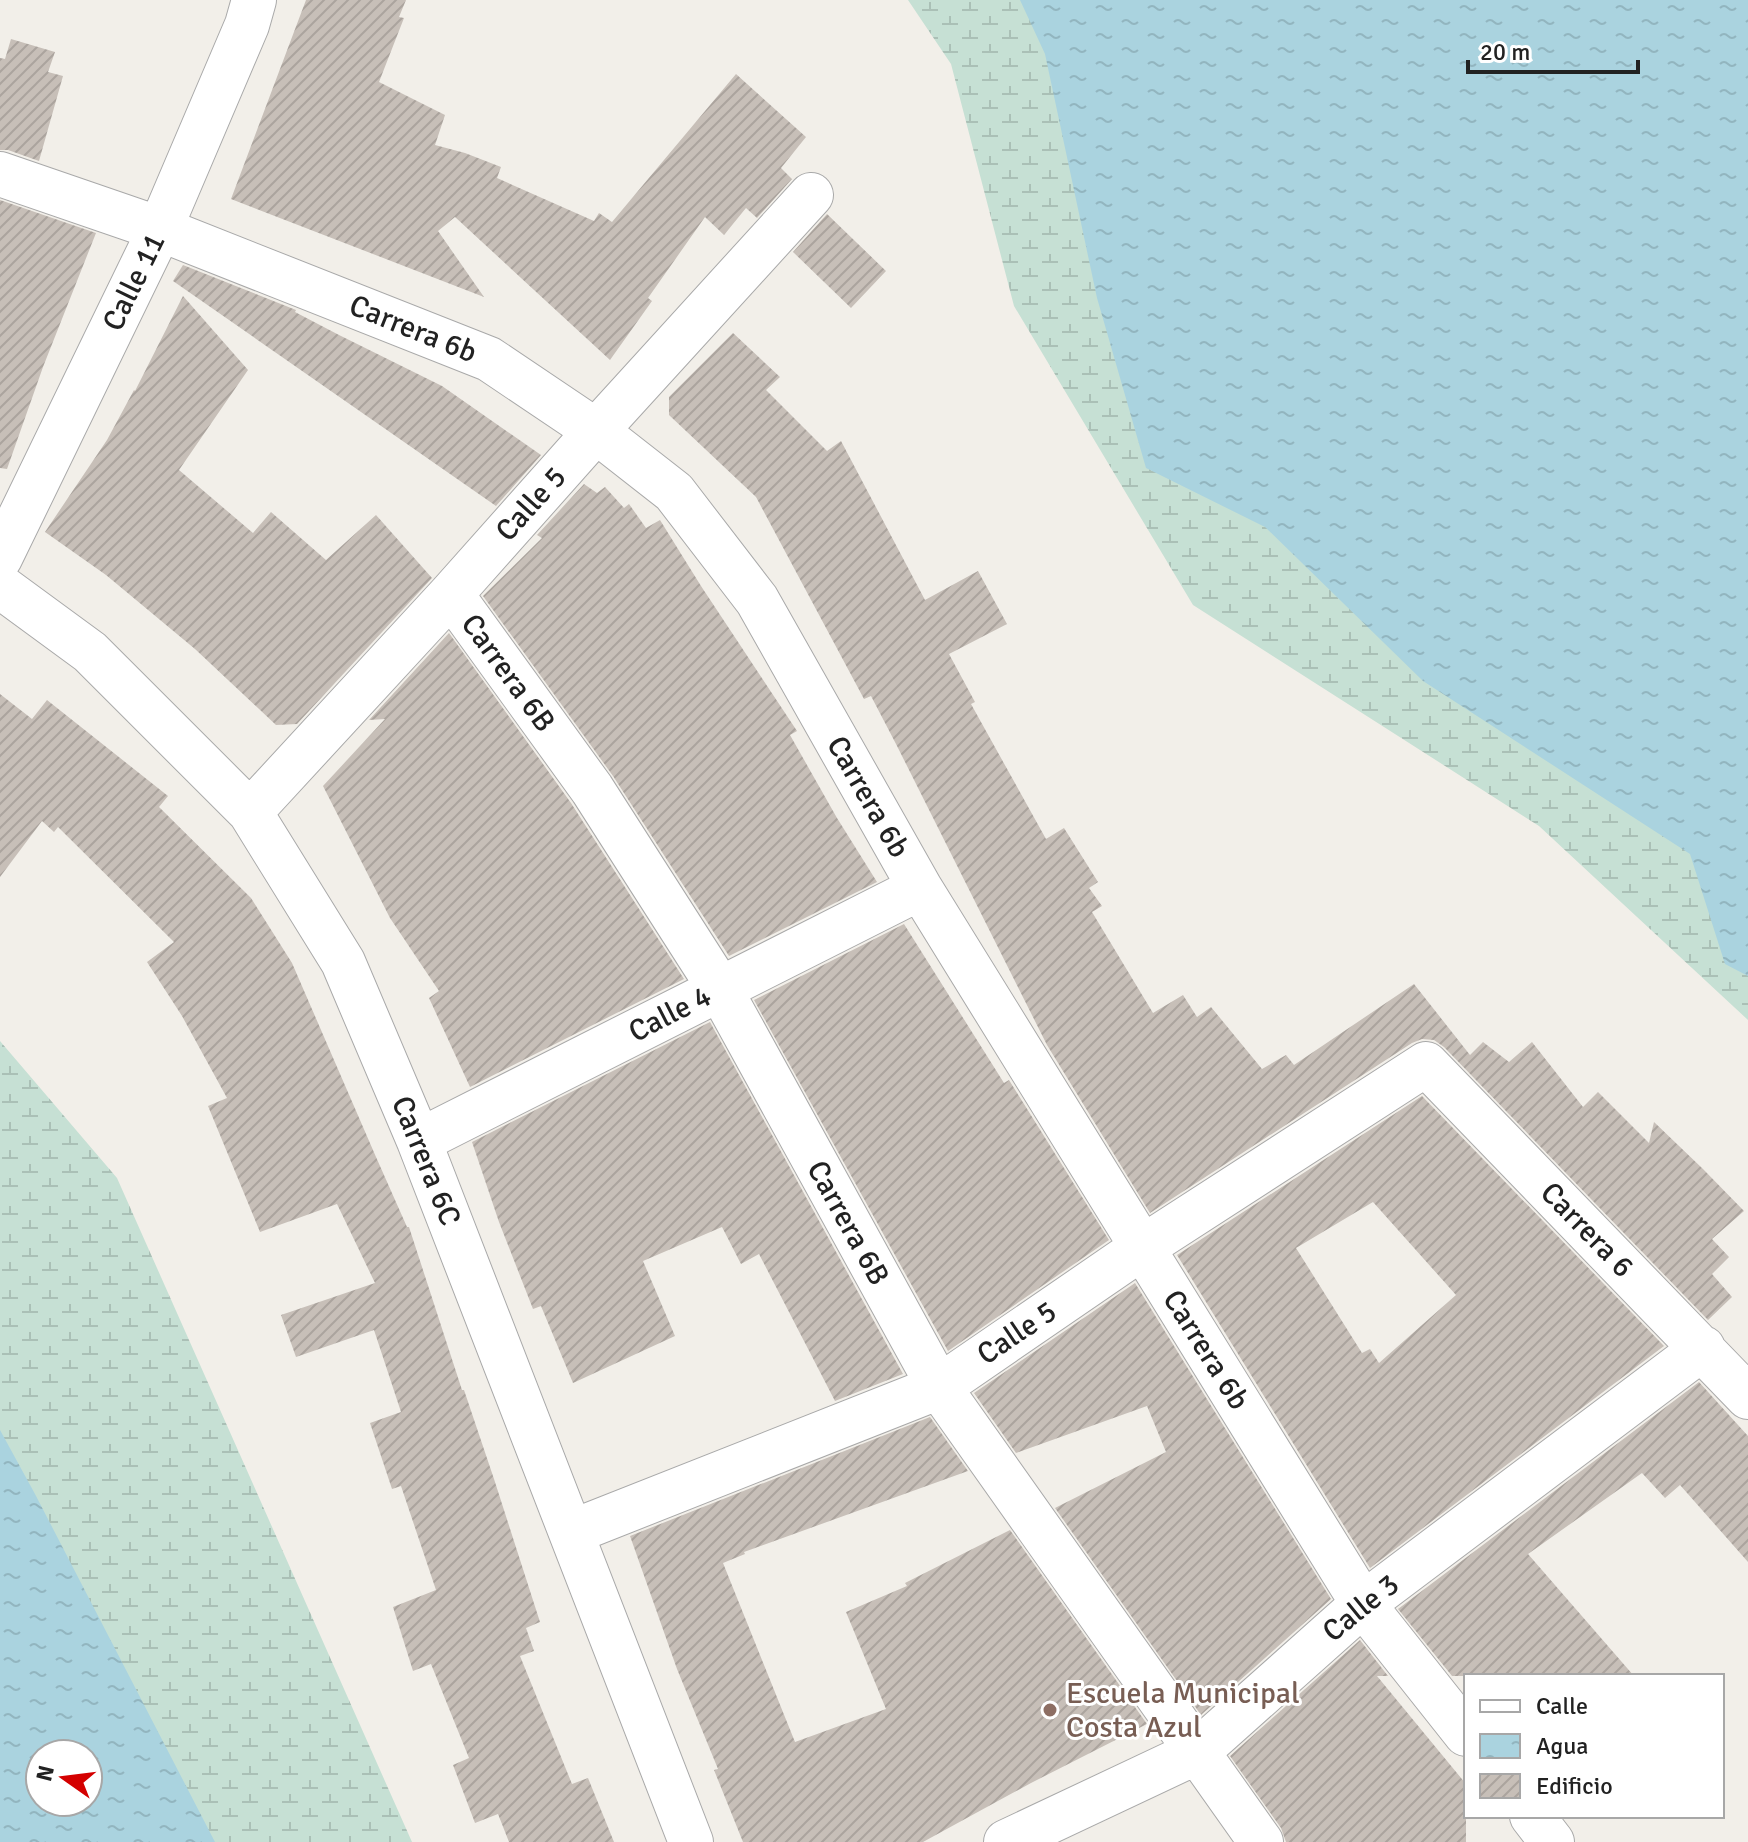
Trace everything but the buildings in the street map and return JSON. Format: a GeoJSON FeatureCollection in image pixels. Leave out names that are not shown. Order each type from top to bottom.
{"type":"FeatureCollection","features":[{"type":"Feature","properties":{"kind":"street","name":"Calle 11"},"geometry":{"type":"LineString","coordinates":[[0,558],[160,229],[247,25],[254,0]]}},
{"type":"Feature","properties":{"kind":"street","name":"Carrera 6b"},"geometry":{"type":"LineString","coordinates":[[0,174],[160,229],[489,359],[596,431],[674,492],[757,600],[920,888],[1363,1604],[1464,1731]]}},
{"type":"Feature","properties":{"kind":"street","name":"Calle 5"},"geometry":{"type":"LineString","coordinates":[[250,812],[811,195]]}},
{"type":"Feature","properties":{"kind":"street","name":"Carrera 6C"},"geometry":{"type":"LineString","coordinates":[[0,586],[90,652],[250,812],[343,962],[419,1141],[691,1842]]}},
{"type":"Feature","properties":{"kind":"street","name":"Carrera 6B"},"geometry":{"type":"LineString","coordinates":[[451,594],[592,789],[720,989],[939,1387],[1261,1842]]}},
{"type":"Feature","properties":{"kind":"street","name":"Calle 4"},"geometry":{"type":"LineString","coordinates":[[419,1141],[920,888]]}},
{"type":"Feature","properties":{"kind":"street","name":"Calle 5"},"geometry":{"type":"LineString","coordinates":[[572,1532],[939,1387],[1143,1247],[1426,1064]]}},
{"type":"Feature","properties":{"kind":"street","name":"Carrera 6"},"geometry":{"type":"LineString","coordinates":[[1426,1064],[1748,1397]]}},
{"type":"Feature","properties":{"kind":"street","name":"Calle 3"},"geometry":{"type":"LineString","coordinates":[[1006,1842],[1197,1752],[1363,1604],[1703,1348]]}},
{"type":"Feature","properties":{"kind":"street"},"geometry":{"type":"LineString","coordinates":[[1534,1818],[1552,1842]]}},
{"type":"Feature","properties":{"kind":"green space"},"geometry":{"type":"Polygon","coordinates":[[[908,0],[1748,0],[1748,1020],[1539,826],[1193,605],[1014,306],[951,64],[908,0]]]}},
{"type":"Feature","properties":{"kind":"green space"},"geometry":{"type":"Polygon","coordinates":[[[0,1041],[117,1178],[412,1842],[0,1842],[0,1041]]]}},
{"type":"Feature","properties":{"kind":"water"},"geometry":{"type":"Polygon","coordinates":[[[1020,0],[1748,0],[1748,976],[1725,964],[1690,854],[1423,681],[1265,527],[1146,468],[1097,298],[1045,54],[1020,0]]]}},
{"type":"Feature","properties":{"kind":"water"},"geometry":{"type":"Polygon","coordinates":[[[0,1430],[35,1494],[215,1842],[0,1842],[0,1430]]]}},
{"type":"Feature","properties":{"kind":"place","name":"Escuela Municipal Costa Azul"},"geometry":{"type":"Point","coordinates":[1050,1710]}}]}
